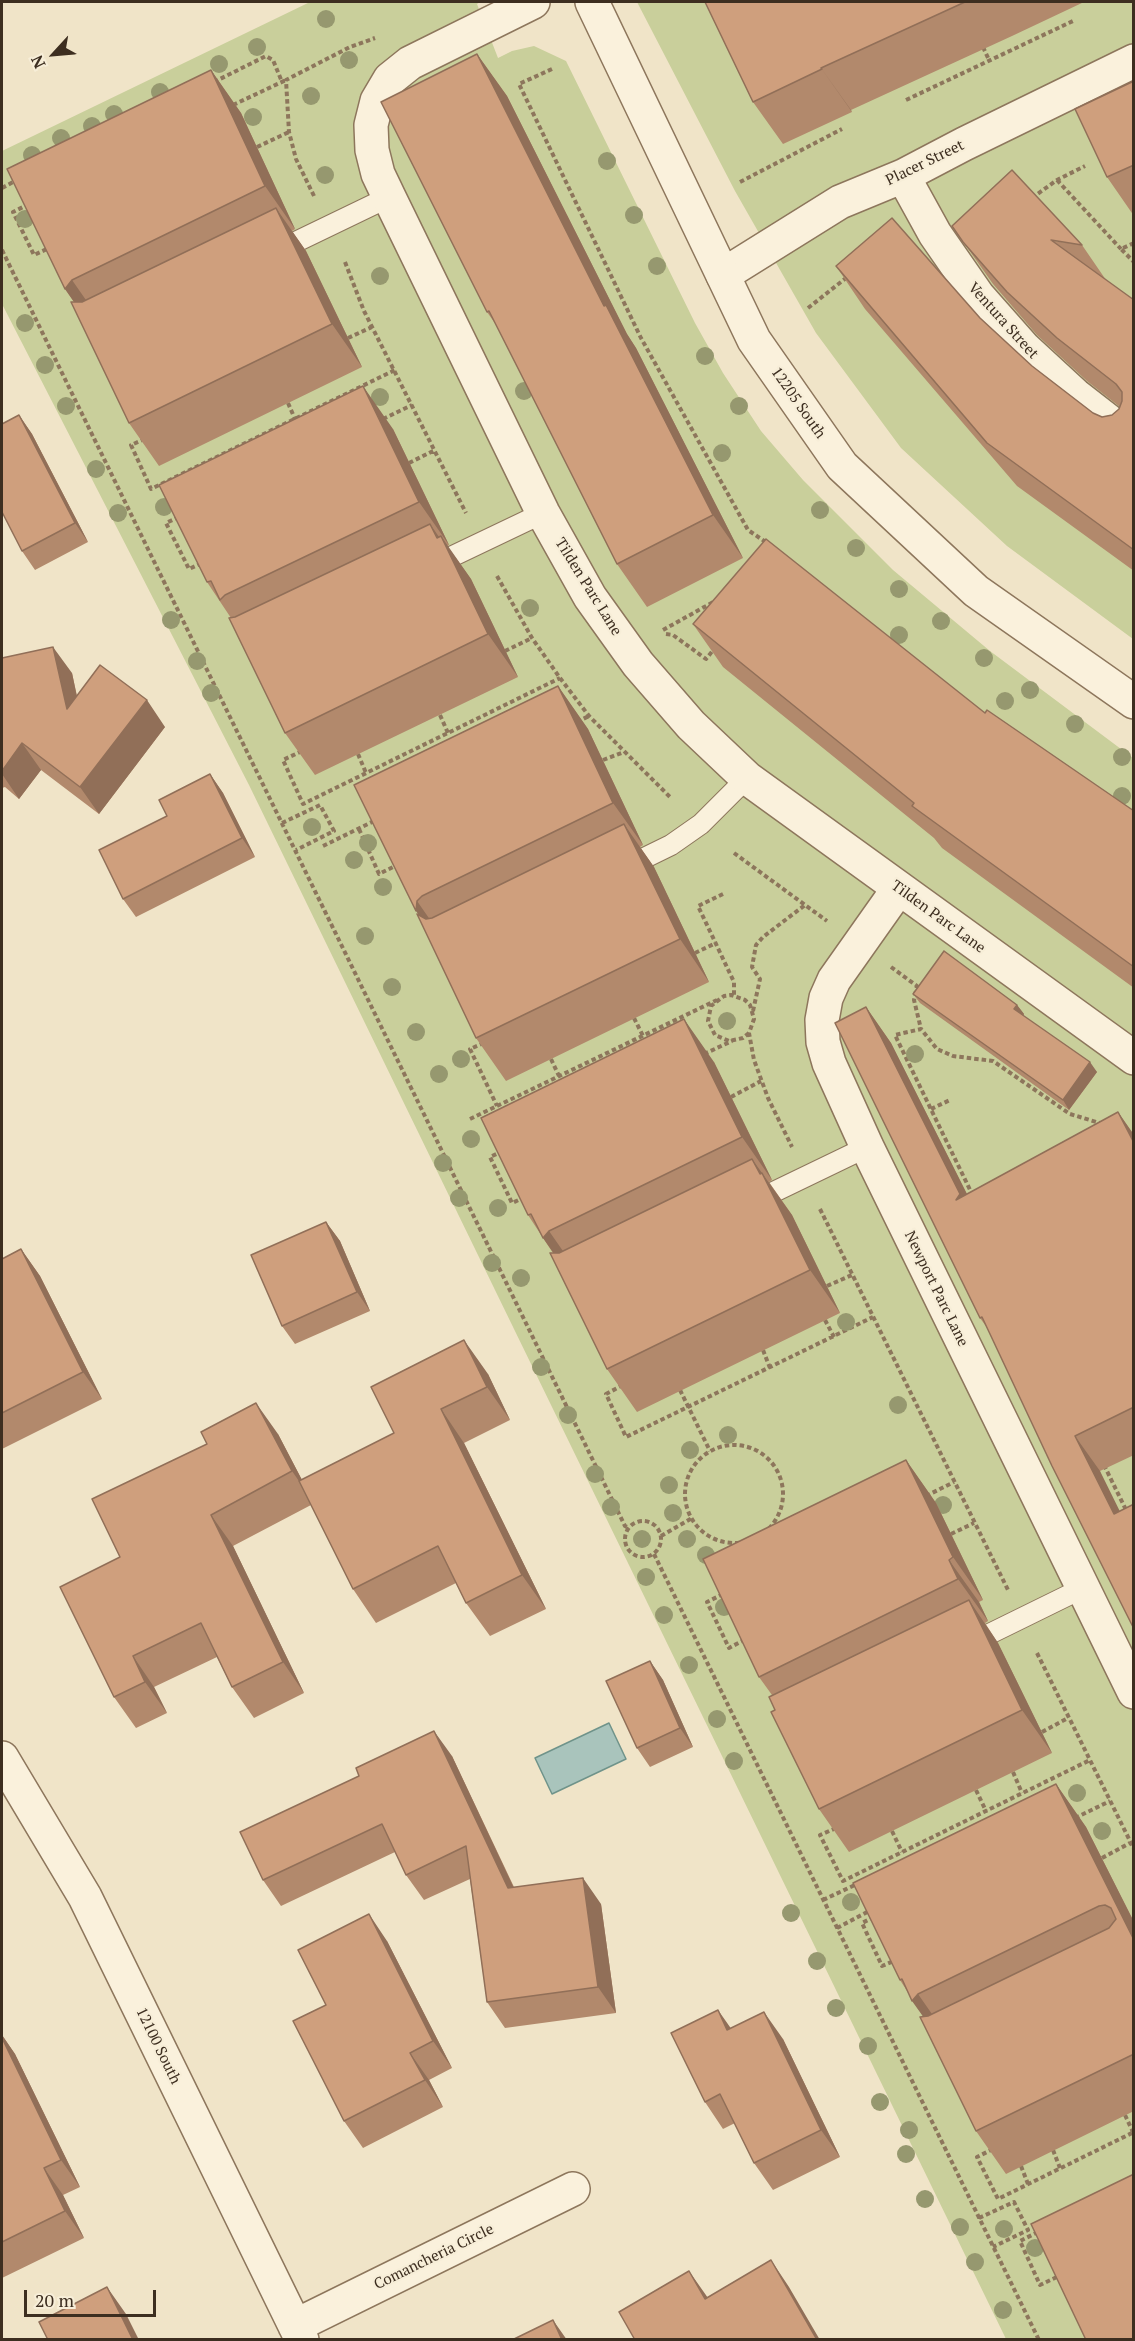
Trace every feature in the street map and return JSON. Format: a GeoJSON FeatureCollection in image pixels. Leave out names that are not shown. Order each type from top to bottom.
{"type":"FeatureCollection","features":[{"type":"Feature","properties":{"kind":"street","name":"Tilden Parc Lane"},"geometry":{"type":"LineString","coordinates":[[533,2],[410,63],[390,79],[382,90],[371,125],[372,150],[378,174],[543,513],[590,597],[638,664],[691,725],[747,778],[1134,1058]]}},
{"type":"Feature","properties":{"kind":"street","name":"12205 South"},"geometry":{"type":"LineString","coordinates":[[592,2],[754,340],[842,466],[976,591],[1134,702]]}},
{"type":"Feature","properties":{"kind":"street","name":"Placer Street"},"geometry":{"type":"LineString","coordinates":[[723,275],[840,202],[903,176],[1134,61]]}},
{"type":"Feature","properties":{"kind":"street","name":"Ventura Street"},"geometry":{"type":"LineString","coordinates":[[903,176],[935,234],[978,296],[1024,348],[1075,395],[1134,441]]}},
{"type":"Feature","properties":{"kind":"street","name":"Newport Parc Lane"},"geometry":{"type":"LineString","coordinates":[[899,888],[834,980],[826,998],[822,1020],[823,1042],[829,1063],[867,1147],[1134,1692]]}},
{"type":"Feature","properties":{"kind":"street","name":"12100 South"},"geometry":{"type":"LineString","coordinates":[[2,1758],[85,1897],[299,2333]]}},
{"type":"Feature","properties":{"kind":"street","name":"Comancheria Circle"},"geometry":{"type":"LineString","coordinates":[[299,2333],[573,2188]]}},
{"type":"Feature","properties":{"kind":"lane"},"geometry":{"type":"LineString","coordinates":[[254,262],[389,197]]}},
{"type":"Feature","properties":{"kind":"lane"},"geometry":{"type":"LineString","coordinates":[[417,573],[543,513]]}},
{"type":"Feature","properties":{"kind":"lane"},"geometry":{"type":"LineString","coordinates":[[606,877],[671,845],[701,824],[747,778]]}},
{"type":"Feature","properties":{"kind":"lane"},"geometry":{"type":"LineString","coordinates":[[731,1213],[867,1147]]}},
{"type":"Feature","properties":{"kind":"lane"},"geometry":{"type":"LineString","coordinates":[[957,1650],[1083,1588]]}},
{"type":"Feature","properties":{"kind":"path"},"geometry":{"type":"LineString","coordinates":[[906,100],[1073,21]]}},
{"type":"Feature","properties":{"kind":"path"},"geometry":{"type":"LineString","coordinates":[[979,41],[988,60]]}},
{"type":"Feature","properties":{"kind":"path"},"geometry":{"type":"LineString","coordinates":[[213,82],[266,56],[273,60],[284,81],[229,107]]}},
{"type":"Feature","properties":{"kind":"path"},"geometry":{"type":"LineString","coordinates":[[552,69],[519,84],[647,348],[748,530],[773,547]]}},
{"type":"Feature","properties":{"kind":"path"},"geometry":{"type":"LineString","coordinates":[[740,182],[842,129]]}},
{"type":"Feature","properties":{"kind":"path"},"geometry":{"type":"LineString","coordinates":[[257,147],[289,132]]}},
{"type":"Feature","properties":{"kind":"path"},"geometry":{"type":"LineString","coordinates":[[1028,200],[1057,180],[1085,166]]}},
{"type":"Feature","properties":{"kind":"path"},"geometry":{"type":"LineString","coordinates":[[2,188],[23,177]]}},
{"type":"Feature","properties":{"kind":"path"},"geometry":{"type":"LineString","coordinates":[[1057,180],[1134,262]]}},
{"type":"Feature","properties":{"kind":"path"},"geometry":{"type":"LineString","coordinates":[[34,201],[13,212],[34,255],[53,246]]}},
{"type":"Feature","properties":{"kind":"path"},"geometry":{"type":"LineString","coordinates":[[1121,249],[1134,243]]}},
{"type":"Feature","properties":{"kind":"path"},"geometry":{"type":"LineString","coordinates":[[2,250],[625,1526],[629,1528]]}},
{"type":"Feature","properties":{"kind":"path"},"geometry":{"type":"LineString","coordinates":[[345,262],[372,327],[466,513]]}},
{"type":"Feature","properties":{"kind":"path"},"geometry":{"type":"LineString","coordinates":[[808,309],[851,274]]}},
{"type":"Feature","properties":{"kind":"path"},"geometry":{"type":"LineString","coordinates":[[348,338],[372,327]]}},
{"type":"Feature","properties":{"kind":"path"},"geometry":{"type":"LineString","coordinates":[[146,439],[131,445],[151,489],[395,370]]}},
{"type":"Feature","properties":{"kind":"path"},"geometry":{"type":"LineString","coordinates":[[288,404],[295,418]]}},
{"type":"Feature","properties":{"kind":"path"},"geometry":{"type":"LineString","coordinates":[[381,420],[412,405]]}},
{"type":"Feature","properties":{"kind":"path"},"geometry":{"type":"LineString","coordinates":[[409,463],[435,450]]}},
{"type":"Feature","properties":{"kind":"path"},"geometry":{"type":"LineString","coordinates":[[188,513],[166,523],[189,569],[206,562]]}},
{"type":"Feature","properties":{"kind":"path"},"geometry":{"type":"LineString","coordinates":[[497,576],[532,638],[560,678],[590,716],[670,798]]}},
{"type":"Feature","properties":{"kind":"path"},"geometry":{"type":"LineString","coordinates":[[716,600],[658,633],[673,635],[706,659],[721,642]]}},
{"type":"Feature","properties":{"kind":"path"},"geometry":{"type":"LineString","coordinates":[[506,651],[532,638]]}},
{"type":"Feature","properties":{"kind":"path"},"geometry":{"type":"LineString","coordinates":[[303,751],[283,760],[303,804],[560,678]]}},
{"type":"Feature","properties":{"kind":"path"},"geometry":{"type":"LineString","coordinates":[[440,714],[448,733]]}},
{"type":"Feature","properties":{"kind":"path"},"geometry":{"type":"LineString","coordinates":[[568,726],[590,716]]}},
{"type":"Feature","properties":{"kind":"path"},"geometry":{"type":"LineString","coordinates":[[603,760],[624,752]]}},
{"type":"Feature","properties":{"kind":"path"},"geometry":{"type":"LineString","coordinates":[[358,754],[366,773]]}},
{"type":"Feature","properties":{"kind":"path"},"geometry":{"type":"LineString","coordinates":[[282,823],[320,805],[334,831],[296,850]]}},
{"type":"Feature","properties":{"kind":"path"},"geometry":{"type":"LineString","coordinates":[[323,846],[377,820]]}},
{"type":"Feature","properties":{"kind":"path"},"geometry":{"type":"LineString","coordinates":[[359,829],[379,874],[402,863]]}},
{"type":"Feature","properties":{"kind":"path"},"geometry":{"type":"LineString","coordinates":[[734,853],[833,925]]}},
{"type":"Feature","properties":{"kind":"path"},"geometry":{"type":"LineString","coordinates":[[723,894],[698,906],[734,982],[734,995]]}},
{"type":"Feature","properties":{"kind":"path"},"geometry":{"type":"LineString","coordinates":[[703,1055],[743,1038],[749,1033],[753,1027],[753,1012],[760,980],[752,967],[756,945],[805,905]]}},
{"type":"Feature","properties":{"kind":"path"},"geometry":{"type":"LineString","coordinates":[[695,953],[716,943]]}},
{"type":"Feature","properties":{"kind":"path"},"geometry":{"type":"LineString","coordinates":[[889,966],[917,986],[914,1000],[921,1029],[937,1049],[953,1056],[993,1061],[1070,1114],[1092,1119],[1113,1128]]}},
{"type":"Feature","properties":{"kind":"path"},"geometry":{"type":"LineString","coordinates":[[470,1119],[724,996],[734,995],[745,1000],[753,1012]]}},
{"type":"Feature","properties":{"kind":"path"},"geometry":{"type":"LineString","coordinates":[[717,1000],[711,1006],[708,1021],[715,1035],[721,1040],[732,1041]]}},
{"type":"Feature","properties":{"kind":"path"},"geometry":{"type":"LineString","coordinates":[[634,1018],[643,1036]]}},
{"type":"Feature","properties":{"kind":"path"},"geometry":{"type":"LineString","coordinates":[[885,1039],[921,1029]]}},
{"type":"Feature","properties":{"kind":"path"},"geometry":{"type":"LineString","coordinates":[[749,1033],[761,1081],[792,1147]]}},
{"type":"Feature","properties":{"kind":"path"},"geometry":{"type":"LineString","coordinates":[[895,1035],[975,1199]]}},
{"type":"Feature","properties":{"kind":"path"},"geometry":{"type":"LineString","coordinates":[[487,1041],[470,1049],[497,1106]]}},
{"type":"Feature","properties":{"kind":"path"},"geometry":{"type":"LineString","coordinates":[[551,1059],[560,1076]]}},
{"type":"Feature","properties":{"kind":"path"},"geometry":{"type":"LineString","coordinates":[[731,1097],[761,1081]]}},
{"type":"Feature","properties":{"kind":"path"},"geometry":{"type":"LineString","coordinates":[[931,1109],[950,1100]]}},
{"type":"Feature","properties":{"kind":"path"},"geometry":{"type":"LineString","coordinates":[[510,1148],[490,1157],[512,1203],[528,1196]]}},
{"type":"Feature","properties":{"kind":"path"},"geometry":{"type":"LineString","coordinates":[[820,1209],[1008,1591]]}},
{"type":"Feature","properties":{"kind":"path"},"geometry":{"type":"LineString","coordinates":[[827,1286],[852,1275]]}},
{"type":"Feature","properties":{"kind":"path"},"geometry":{"type":"LineString","coordinates":[[624,1385],[606,1394],[626,1437],[873,1317]]}},
{"type":"Feature","properties":{"kind":"path"},"geometry":{"type":"LineString","coordinates":[[825,1320],[834,1337]]}},
{"type":"Feature","properties":{"kind":"path"},"geometry":{"type":"LineString","coordinates":[[763,1350],[770,1368]]}},
{"type":"Feature","properties":{"kind":"path"},"geometry":{"type":"LineString","coordinates":[[680,1390],[710,1451]]}},
{"type":"Feature","properties":{"kind":"path"},"geometry":{"type":"LineString","coordinates":[[725,1445],[741,1445],[757,1450],[770,1460],[778,1473],[783,1489],[782,1505],[776,1520],[765,1532],[752,1540],[736,1543],[719,1541],[705,1534],[687,1508],[685,1492],[688,1476],[697,1461],[710,1451],[725,1445]]}},
{"type":"Feature","properties":{"kind":"path"},"geometry":{"type":"LineString","coordinates":[[1099,1455],[1129,1516]]}},
{"type":"Feature","properties":{"kind":"path"},"geometry":{"type":"LineString","coordinates":[[923,1497],[954,1482]]}},
{"type":"Feature","properties":{"kind":"path"},"geometry":{"type":"LineString","coordinates":[[661,1536],[692,1518]]}},
{"type":"Feature","properties":{"kind":"path"},"geometry":{"type":"LineString","coordinates":[[639,1521],[651,1522],[661,1536],[659,1548],[654,1554],[645,1557],[629,1550],[625,1539],[629,1528],[639,1521]]}},
{"type":"Feature","properties":{"kind":"path"},"geometry":{"type":"LineString","coordinates":[[951,1534],[974,1523]]}},
{"type":"Feature","properties":{"kind":"path"},"geometry":{"type":"LineString","coordinates":[[654,1554],[1039,2340]]}},
{"type":"Feature","properties":{"kind":"path"},"geometry":{"type":"LineString","coordinates":[[727,1592],[706,1602],[729,1648],[750,1637]]}},
{"type":"Feature","properties":{"kind":"path"},"geometry":{"type":"LineString","coordinates":[[1037,1653],[1134,1849]]}},
{"type":"Feature","properties":{"kind":"path"},"geometry":{"type":"LineString","coordinates":[[1042,1732],[1068,1718]]}},
{"type":"Feature","properties":{"kind":"path"},"geometry":{"type":"LineString","coordinates":[[837,1828],[820,1835],[843,1881],[1090,1760]]}},
{"type":"Feature","properties":{"kind":"path"},"geometry":{"type":"LineString","coordinates":[[1012,1772],[1022,1793]]}},
{"type":"Feature","properties":{"kind":"path"},"geometry":{"type":"LineString","coordinates":[[976,1790],[986,1811]]}},
{"type":"Feature","properties":{"kind":"path"},"geometry":{"type":"LineString","coordinates":[[1069,1821],[1110,1801]]}},
{"type":"Feature","properties":{"kind":"path"},"geometry":{"type":"LineString","coordinates":[[892,1831],[902,1852]]}},
{"type":"Feature","properties":{"kind":"path"},"geometry":{"type":"LineString","coordinates":[[1102,1858],[1130,1843]]}},
{"type":"Feature","properties":{"kind":"path"},"geometry":{"type":"LineString","coordinates":[[823,1900],[860,1883],[864,1892]]}},
{"type":"Feature","properties":{"kind":"path"},"geometry":{"type":"LineString","coordinates":[[837,1928],[873,1909],[868,1900]]}},
{"type":"Feature","properties":{"kind":"path"},"geometry":{"type":"LineString","coordinates":[[882,1913],[862,1923],[882,1966],[899,1958]]}},
{"type":"Feature","properties":{"kind":"path"},"geometry":{"type":"LineString","coordinates":[[994,2149],[977,2157],[998,2199],[1133,2132],[1125,2115]]}},
{"type":"Feature","properties":{"kind":"path"},"geometry":{"type":"LineString","coordinates":[[1053,2151],[1060,2168]]}},
{"type":"Feature","properties":{"kind":"path"},"geometry":{"type":"LineString","coordinates":[[1021,2166],[1028,2184]]}},
{"type":"Feature","properties":{"kind":"path"},"geometry":{"type":"LineString","coordinates":[[979,2218],[1014,2202],[1028,2230],[993,2247]]}},
{"type":"Feature","properties":{"kind":"path"},"geometry":{"type":"LineString","coordinates":[[1040,2231],[1020,2241],[1040,2284],[1060,2276]]}},
{"type":"Feature","properties":{"kind":"green space"},"geometry":{"type":"Polygon","coordinates":[[[310,2],[480,2],[477,4],[498,58],[512,51],[534,46],[566,61],[695,323],[723,373],[761,431],[803,480],[893,570],[990,651],[1133,758],[1133,2339],[1006,2339],[249,785],[2,304],[2,151],[310,2]]]}},
{"type":"Feature","properties":{"kind":"green space"},"geometry":{"type":"Polygon","coordinates":[[[637,2],[1133,2],[1133,639],[1007,546],[901,448],[816,333],[735,191],[637,2]]]}},
{"type":"Feature","properties":{"kind":"water"},"geometry":{"type":"Polygon","coordinates":[[[609,1723],[626,1759],[552,1794],[535,1758],[609,1723]]]}},
{"type":"Feature","properties":{"kind":"building"},"geometry":{"type":"Polygon","coordinates":[[[705,2],[965,2],[753,102],[705,2]]]}},
{"type":"Feature","properties":{"kind":"building"},"geometry":{"type":"Polygon","coordinates":[[[477,54],[713,515],[617,564],[381,102],[477,54]]]}},
{"type":"Feature","properties":{"kind":"building"},"geometry":{"type":"Polygon","coordinates":[[[211,70],[265,186],[72,280],[65,289],[7,169],[211,70]]]}},
{"type":"Feature","properties":{"kind":"building"},"geometry":{"type":"Polygon","coordinates":[[[1134,81],[1134,165],[1107,177],[1075,109],[1134,81]]]}},
{"type":"Feature","properties":{"kind":"building"},"geometry":{"type":"Polygon","coordinates":[[[1012,170],[1082,245],[1051,240],[1134,300],[1134,550],[987,443],[836,266],[892,218],[980,318],[1032,366],[1093,413],[1102,417],[1112,415],[1119,409],[1122,401],[1122,392],[1116,384],[1057,338],[1007,292],[952,226],[1012,170]]]}},
{"type":"Feature","properties":{"kind":"building"},"geometry":{"type":"Polygon","coordinates":[[[276,208],[332,324],[129,423],[71,302],[82,302],[276,208]]]}},
{"type":"Feature","properties":{"kind":"building"},"geometry":{"type":"Polygon","coordinates":[[[363,386],[419,502],[225,595],[220,600],[211,581],[207,582],[159,485],[363,386]]]}},
{"type":"Feature","properties":{"kind":"building"},"geometry":{"type":"Polygon","coordinates":[[[19,415],[75,523],[22,551],[2,512],[2,424],[19,415]]]}},
{"type":"Feature","properties":{"kind":"building"},"geometry":{"type":"Polygon","coordinates":[[[430,524],[437,538],[441,536],[488,634],[285,733],[229,618],[430,524]]]}},
{"type":"Feature","properties":{"kind":"building"},"geometry":{"type":"Polygon","coordinates":[[[766,539],[985,713],[987,710],[1134,811],[1134,967],[912,806],[914,803],[693,624],[766,539]]]}},
{"type":"Feature","properties":{"kind":"building"},"geometry":{"type":"Polygon","coordinates":[[[53,647],[67,709],[100,665],[147,700],[80,787],[22,743],[2,771],[2,658],[53,647]]]}},
{"type":"Feature","properties":{"kind":"building"},"geometry":{"type":"Polygon","coordinates":[[[558,686],[613,803],[422,896],[417,901],[416,911],[354,785],[558,686]]]}},
{"type":"Feature","properties":{"kind":"building"},"geometry":{"type":"Polygon","coordinates":[[[210,774],[242,838],[123,899],[99,850],[167,816],[159,800],[210,774]]]}},
{"type":"Feature","properties":{"kind":"building"},"geometry":{"type":"Polygon","coordinates":[[[624,824],[680,939],[476,1038],[417,914],[426,919],[432,918],[624,824]]]}},
{"type":"Feature","properties":{"kind":"building"},"geometry":{"type":"Polygon","coordinates":[[[944,951],[1017,1005],[1014,1009],[1090,1062],[1063,1100],[913,994],[944,951]]]}},
{"type":"Feature","properties":{"kind":"building"},"geometry":{"type":"Polygon","coordinates":[[[866,1007],[960,1194],[956,1200],[1118,1112],[1134,1143],[1134,1407],[1075,1436],[1114,1514],[1134,1504],[1134,1629],[835,1023],[866,1007]]]}},
{"type":"Feature","properties":{"kind":"building"},"geometry":{"type":"Polygon","coordinates":[[[684,1019],[742,1137],[549,1231],[543,1238],[531,1214],[528,1215],[481,1118],[684,1019]]]}},
{"type":"Feature","properties":{"kind":"building"},"geometry":{"type":"Polygon","coordinates":[[[752,1159],[760,1174],[762,1173],[810,1270],[607,1369],[550,1253],[559,1253],[752,1159]]]}},
{"type":"Feature","properties":{"kind":"building"},"geometry":{"type":"Polygon","coordinates":[[[326,1222],[357,1292],[282,1326],[251,1255],[326,1222]]]}},
{"type":"Feature","properties":{"kind":"building"},"geometry":{"type":"Polygon","coordinates":[[[21,1249],[83,1372],[2,1413],[2,1259],[21,1249]]]}},
{"type":"Feature","properties":{"kind":"building"},"geometry":{"type":"Polygon","coordinates":[[[464,1340],[487,1387],[441,1409],[522,1575],[466,1603],[438,1546],[353,1589],[299,1481],[394,1433],[371,1387],[464,1340]]]}},
{"type":"Feature","properties":{"kind":"building"},"geometry":{"type":"Polygon","coordinates":[[[256,1403],[292,1471],[211,1515],[283,1662],[232,1687],[201,1623],[133,1656],[145,1682],[114,1697],[60,1587],[120,1557],[92,1499],[207,1444],[201,1432],[256,1403]]]}},
{"type":"Feature","properties":{"kind":"building"},"geometry":{"type":"Polygon","coordinates":[[[906,1460],[953,1557],[949,1560],[958,1579],[759,1677],[703,1559],[906,1460]]]}},
{"type":"Feature","properties":{"kind":"building"},"geometry":{"type":"Polygon","coordinates":[[[969,1600],[1022,1710],[819,1809],[771,1712],[775,1710],[769,1697],[969,1600]]]}},
{"type":"Feature","properties":{"kind":"building"},"geometry":{"type":"Polygon","coordinates":[[[650,1661],[680,1728],[637,1748],[606,1681],[650,1661]]]}},
{"type":"Feature","properties":{"kind":"building"},"geometry":{"type":"Polygon","coordinates":[[[434,1731],[508,1888],[583,1878],[598,1987],[487,2002],[466,1846],[406,1875],[382,1824],[263,1880],[240,1832],[359,1776],[356,1768],[434,1731]]]}},
{"type":"Feature","properties":{"kind":"building"},"geometry":{"type":"Polygon","coordinates":[[[1056,1784],[1134,1940],[1134,2054],[976,2131],[920,2017],[928,2016],[1109,1928],[1116,1919],[1111,1908],[1105,1905],[1099,1906],[918,1994],[912,2001],[853,1883],[1056,1784]]]}},
{"type":"Feature","properties":{"kind":"building"},"geometry":{"type":"Polygon","coordinates":[[[369,1914],[433,2041],[410,2053],[425,2080],[344,2121],[293,2021],[326,2005],[298,1950],[369,1914]]]}},
{"type":"Feature","properties":{"kind":"building"},"geometry":{"type":"Polygon","coordinates":[[[718,2010],[727,2030],[764,2012],[821,2130],[754,2163],[720,2094],[705,2102],[671,2033],[718,2010]]]}},
{"type":"Feature","properties":{"kind":"building"},"geometry":{"type":"Polygon","coordinates":[[[2,2038],[61,2160],[44,2168],[65,2211],[2,2242],[2,2038]]]}},
{"type":"Feature","properties":{"kind":"building"},"geometry":{"type":"Polygon","coordinates":[[[1134,2174],[1134,2340],[1086,2340],[1031,2224],[1134,2174]]]}},
{"type":"Feature","properties":{"kind":"building"},"geometry":{"type":"Polygon","coordinates":[[[771,2260],[817,2340],[635,2340],[619,2312],[689,2271],[705,2299],[771,2260]]]}},
{"type":"Feature","properties":{"kind":"building"},"geometry":{"type":"Polygon","coordinates":[[[107,2287],[133,2340],[48,2340],[39,2322],[107,2287]]]}},
{"type":"Feature","properties":{"kind":"building"},"geometry":{"type":"Polygon","coordinates":[[[553,2320],[562,2340],[512,2340],[553,2320]]]}}]}
